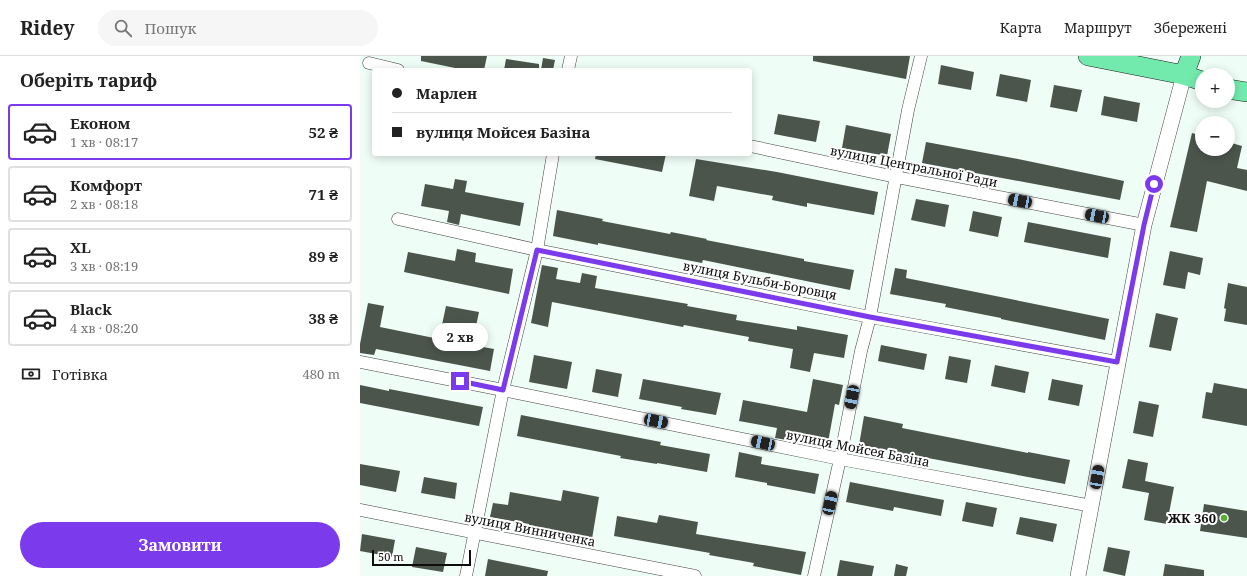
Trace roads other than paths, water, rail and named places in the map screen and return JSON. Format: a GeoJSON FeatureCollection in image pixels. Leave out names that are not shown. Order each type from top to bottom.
{"type":"FeatureCollection","features":[{"type":"Feature","properties":{"kind":"main road"},"geometry":{"type":"LineString","coordinates":[[1088,56],[1184,75],[1195,79]]}},
{"type":"Feature","properties":{"kind":"main road"},"geometry":{"type":"LineString","coordinates":[[1184,75],[1191,56]]}},
{"type":"Feature","properties":{"kind":"main road"},"geometry":{"type":"LineString","coordinates":[[1235,90],[1247,92]]}},
{"type":"Feature","properties":{"kind":"street"},"geometry":{"type":"LineString","coordinates":[[568,68],[571,56]]}},
{"type":"Feature","properties":{"kind":"street"},"geometry":{"type":"LineString","coordinates":[[814,576],[840,459],[861,350],[870,317],[908,110],[921,56]]}},
{"type":"Feature","properties":{"kind":"street"},"geometry":{"type":"LineString","coordinates":[[369,63],[390,68]]}},
{"type":"Feature","properties":{"kind":"street"},"geometry":{"type":"LineString","coordinates":[[1078,576],[1092,506],[1117,362],[1144,225],[1184,75]]}},
{"type":"Feature","properties":{"kind":"street","name":"вулиця Центральної Ради"},"geometry":{"type":"LineString","coordinates":[[752,146],[896,177],[1144,225]]}},
{"type":"Feature","properties":{"kind":"street"},"geometry":{"type":"LineString","coordinates":[[466,576],[503,390],[537,250],[553,156]]}},
{"type":"Feature","properties":{"kind":"street","name":"вулиця Бульби-Боровця"},"geometry":{"type":"LineString","coordinates":[[398,219],[537,250],[870,317],[1117,362]]}},
{"type":"Feature","properties":{"kind":"street","name":"вулиця Мойсея Базіна"},"geometry":{"type":"LineString","coordinates":[[360,362],[840,459],[1092,506]]}},
{"type":"Feature","properties":{"kind":"street","name":"вулиця Винниченка"},"geometry":{"type":"LineString","coordinates":[[360,510],[695,576]]}},
{"type":"Feature","properties":{"kind":"place","name":"ЖК 360"},"geometry":{"type":"Point","coordinates":[1224,518]}}]}
